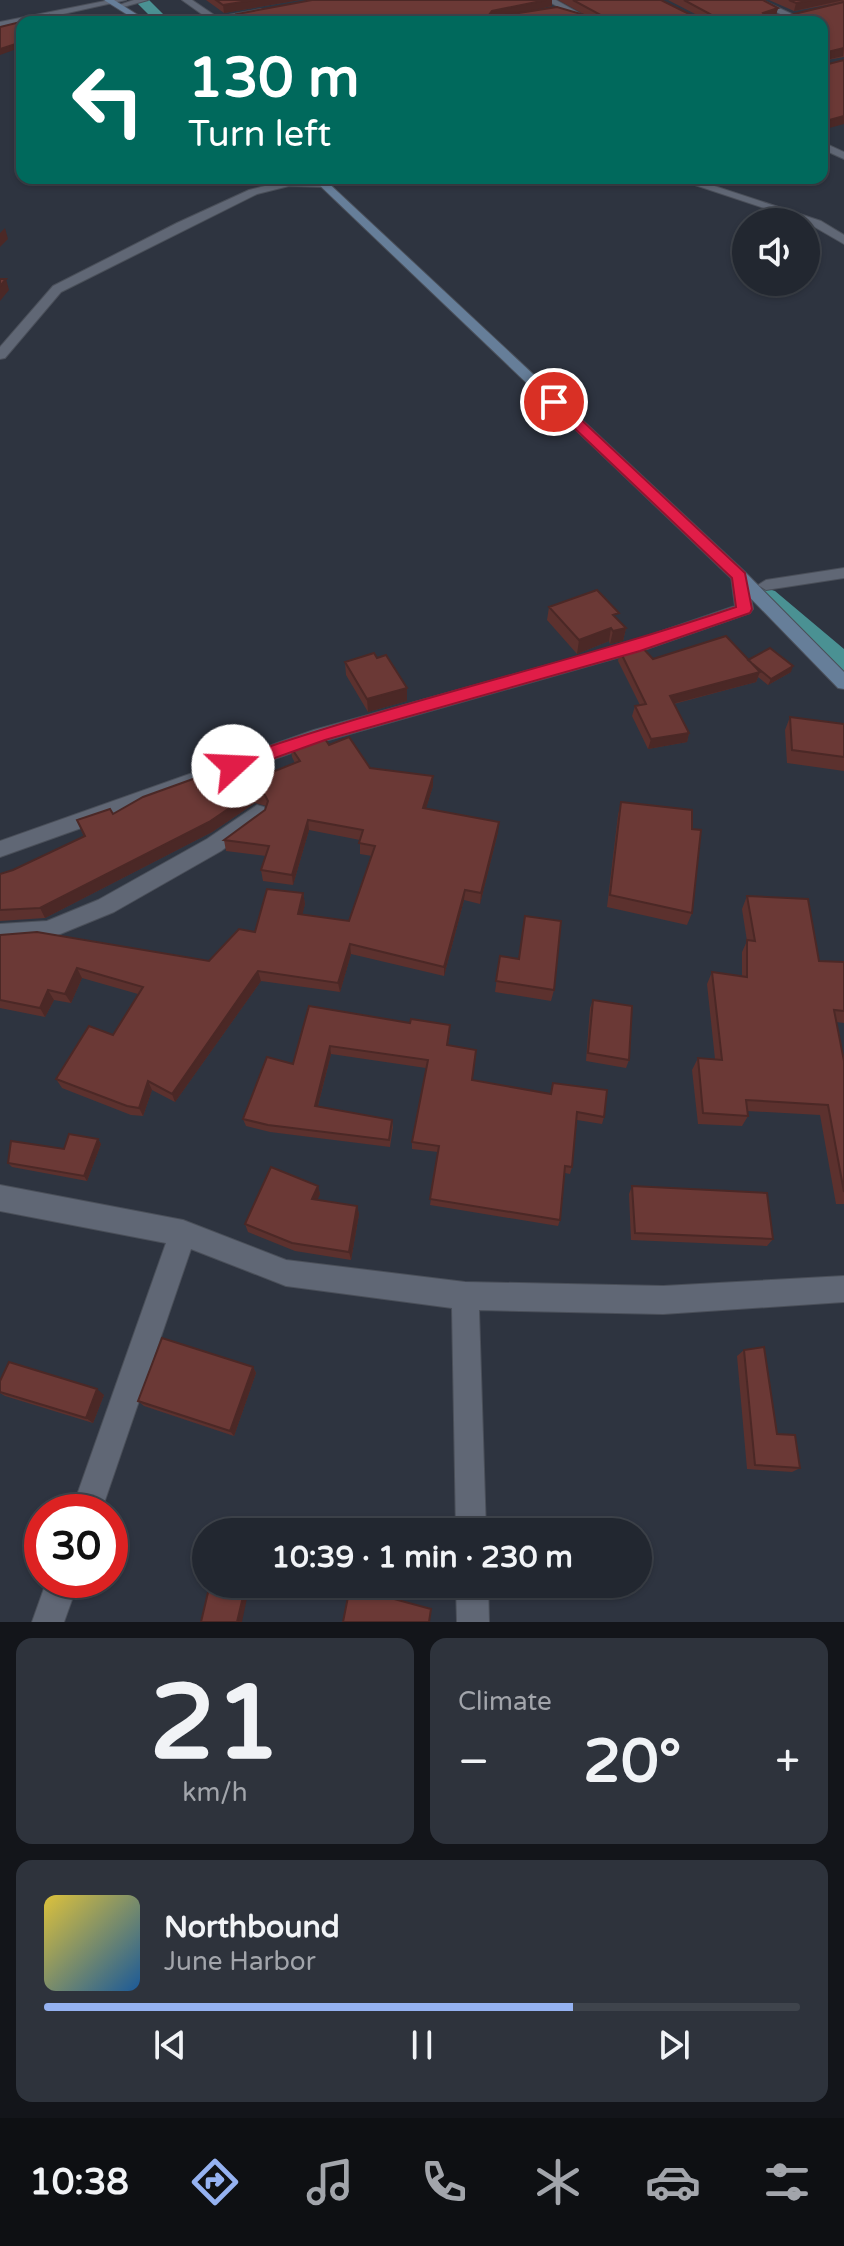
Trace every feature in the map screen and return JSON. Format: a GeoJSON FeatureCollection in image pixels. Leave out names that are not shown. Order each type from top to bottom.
{"type":"FeatureCollection","features":[{"type":"Feature","properties":{"kind":"street"},"geometry":{"type":"LineString","coordinates":[[186,0],[210,16]]}},
{"type":"Feature","properties":{"kind":"street"},"geometry":{"type":"LineString","coordinates":[[550,0],[579,16]]}},
{"type":"Feature","properties":{"kind":"street"},"geometry":{"type":"LineString","coordinates":[[755,0],[792,16]]}},
{"type":"Feature","properties":{"kind":"street"},"geometry":{"type":"LineString","coordinates":[[45,16],[116,2],[141,1]]}},
{"type":"Feature","properties":{"kind":"street"},"geometry":{"type":"LineString","coordinates":[[116,2],[136,16]]}},
{"type":"Feature","properties":{"kind":"street"},"geometry":{"type":"LineString","coordinates":[[552,11],[566,9]]}},
{"type":"Feature","properties":{"kind":"street"},"geometry":{"type":"LineString","coordinates":[[243,16],[274,10]]}},
{"type":"Feature","properties":{"kind":"street"},"geometry":{"type":"LineString","coordinates":[[798,16],[807,14]]}},
{"type":"Feature","properties":{"kind":"street"},"geometry":{"type":"LineString","coordinates":[[0,355],[57,289],[253,192],[285,184]]}},
{"type":"Feature","properties":{"kind":"street"},"geometry":{"type":"LineString","coordinates":[[323,184],[739,576],[844,683]]}},
{"type":"Feature","properties":{"kind":"street"},"geometry":{"type":"LineString","coordinates":[[701,184],[817,223],[844,240]]}},
{"type":"Feature","properties":{"kind":"street"},"geometry":{"type":"LineString","coordinates":[[766,585],[844,573]]}},
{"type":"Feature","properties":{"kind":"street"},"geometry":{"type":"LineString","coordinates":[[0,849],[321,735],[635,647],[744,609],[739,576]]}},
{"type":"Feature","properties":{"kind":"street"},"geometry":{"type":"LineString","coordinates":[[0,933],[48,930],[106,906],[214,845],[257,813]]}},
{"type":"Feature","properties":{"kind":"street"},"geometry":{"type":"LineString","coordinates":[[0,1198],[183,1233],[286,1273],[465,1296],[663,1300],[844,1289]]}},
{"type":"Feature","properties":{"kind":"street"},"geometry":{"type":"LineString","coordinates":[[92,1494],[183,1233]]}},
{"type":"Feature","properties":{"kind":"street"},"geometry":{"type":"LineString","coordinates":[[465,1296],[471,1518]]}},
{"type":"Feature","properties":{"kind":"street"},"geometry":{"type":"LineString","coordinates":[[48,1622],[57,1598]]}},
{"type":"Feature","properties":{"kind":"street"},"geometry":{"type":"LineString","coordinates":[[472,1598],[473,1622]]}},
{"type":"Feature","properties":{"kind":"building"},"geometry":{"type":"Polygon","coordinates":[[[216,0],[254,0],[223,5],[216,0]]]}},
{"type":"Feature","properties":{"kind":"building"},"geometry":{"type":"Polygon","coordinates":[[[312,0],[546,0],[492,11],[491,16],[237,14],[312,0]]]}},
{"type":"Feature","properties":{"kind":"building"},"geometry":{"type":"Polygon","coordinates":[[[573,0],[661,0],[693,16],[594,16],[599,14],[573,0]]]}},
{"type":"Feature","properties":{"kind":"building"},"geometry":{"type":"Polygon","coordinates":[[[684,0],[763,0],[778,8],[763,13],[765,16],[708,16],[710,14],[684,0]]]}},
{"type":"Feature","properties":{"kind":"building"},"geometry":{"type":"Polygon","coordinates":[[[844,2],[844,48],[828,52],[828,16],[786,16],[844,2]]]}},
{"type":"Feature","properties":{"kind":"building"},"geometry":{"type":"Polygon","coordinates":[[[557,7],[588,16],[499,16],[557,7]]]}},
{"type":"Feature","properties":{"kind":"building"},"geometry":{"type":"Polygon","coordinates":[[[16,23],[16,44],[0,49],[0,27],[16,23]]]}},
{"type":"Feature","properties":{"kind":"building"},"geometry":{"type":"Polygon","coordinates":[[[844,60],[844,116],[828,120],[828,64],[844,60]]]}},
{"type":"Feature","properties":{"kind":"building"},"geometry":{"type":"Polygon","coordinates":[[[597,590],[619,613],[613,615],[626,628],[613,631],[611,628],[579,640],[549,607],[597,590]]]}},
{"type":"Feature","properties":{"kind":"building"},"geometry":{"type":"Polygon","coordinates":[[[726,636],[760,672],[670,696],[689,733],[651,739],[635,706],[646,704],[620,651],[640,645],[653,659],[726,636]]]}},
{"type":"Feature","properties":{"kind":"building"},"geometry":{"type":"Polygon","coordinates":[[[770,648],[793,666],[771,679],[748,660],[770,648]]]}},
{"type":"Feature","properties":{"kind":"building"},"geometry":{"type":"Polygon","coordinates":[[[374,653],[377,658],[386,655],[407,688],[367,699],[345,662],[374,653]]]}},
{"type":"Feature","properties":{"kind":"building"},"geometry":{"type":"Polygon","coordinates":[[[790,717],[844,724],[844,757],[792,750],[790,717]]]}},
{"type":"Feature","properties":{"kind":"building"},"geometry":{"type":"Polygon","coordinates":[[[322,734],[329,745],[349,737],[370,768],[433,776],[423,808],[499,822],[481,893],[465,890],[444,967],[350,944],[338,983],[258,971],[172,1094],[148,1081],[139,1108],[56,1079],[89,1026],[113,1035],[143,987],[77,968],[65,994],[48,990],[40,1008],[0,1000],[0,935],[37,932],[209,961],[239,929],[255,932],[267,889],[303,893],[298,914],[349,921],[375,846],[359,843],[363,830],[308,820],[292,875],[261,870],[269,846],[224,840],[265,810],[268,801],[265,795],[253,792],[209,822],[40,908],[0,910],[0,874],[85,836],[77,820],[110,809],[113,814],[143,797],[207,774],[221,790],[237,781],[240,785],[300,761],[290,746],[322,734]]]}},
{"type":"Feature","properties":{"kind":"building"},"geometry":{"type":"Polygon","coordinates":[[[621,802],[692,810],[692,829],[701,830],[692,913],[610,895],[621,802]]]}},
{"type":"Feature","properties":{"kind":"building"},"geometry":{"type":"Polygon","coordinates":[[[747,896],[808,899],[819,961],[844,962],[844,1011],[834,1010],[844,1061],[844,1192],[828,1105],[746,1100],[748,1116],[703,1113],[698,1058],[722,1060],[712,972],[747,977],[747,940],[755,941],[747,896]]]}},
{"type":"Feature","properties":{"kind":"building"},"geometry":{"type":"Polygon","coordinates":[[[525,916],[561,921],[554,990],[496,981],[500,956],[519,959],[525,916]]]}},
{"type":"Feature","properties":{"kind":"building"},"geometry":{"type":"Polygon","coordinates":[[[593,1000],[632,1006],[629,1060],[588,1053],[593,1000]]]}},
{"type":"Feature","properties":{"kind":"building"},"geometry":{"type":"Polygon","coordinates":[[[309,1006],[410,1023],[411,1019],[450,1025],[447,1045],[476,1050],[472,1080],[551,1094],[553,1083],[607,1090],[604,1117],[577,1112],[572,1167],[565,1166],[560,1220],[430,1199],[439,1146],[412,1142],[428,1060],[330,1046],[315,1106],[392,1120],[389,1140],[243,1119],[267,1057],[293,1064],[309,1006]]]}},
{"type":"Feature","properties":{"kind":"building"},"geometry":{"type":"Polygon","coordinates":[[[69,1134],[98,1139],[84,1176],[8,1163],[11,1141],[64,1149],[69,1134]]]}},
{"type":"Feature","properties":{"kind":"building"},"geometry":{"type":"Polygon","coordinates":[[[271,1167],[318,1186],[312,1199],[357,1206],[349,1252],[292,1243],[245,1224],[271,1167]]]}},
{"type":"Feature","properties":{"kind":"building"},"geometry":{"type":"Polygon","coordinates":[[[632,1186],[767,1193],[773,1239],[635,1233],[632,1186]]]}},
{"type":"Feature","properties":{"kind":"building"},"geometry":{"type":"Polygon","coordinates":[[[162,1338],[253,1367],[230,1431],[138,1401],[162,1338]]]}},
{"type":"Feature","properties":{"kind":"building"},"geometry":{"type":"Polygon","coordinates":[[[764,1347],[777,1434],[795,1435],[800,1468],[755,1465],[744,1350],[764,1347]]]}},
{"type":"Feature","properties":{"kind":"building"},"geometry":{"type":"Polygon","coordinates":[[[9,1362],[97,1389],[86,1418],[0,1392],[0,1381],[9,1362]]]}},
{"type":"Feature","properties":{"kind":"building"},"geometry":{"type":"Polygon","coordinates":[[[207,1598],[243,1598],[237,1622],[201,1622],[207,1598]]]}},
{"type":"Feature","properties":{"kind":"building"},"geometry":{"type":"Polygon","coordinates":[[[348,1598],[390,1598],[431,1609],[429,1622],[343,1622],[348,1598]]]}},
{"type":"Feature","properties":{"kind":"waterway"},"geometry":{"type":"LineString","coordinates":[[141,0],[158,16]]}},
{"type":"Feature","properties":{"kind":"waterway"},"geometry":{"type":"LineString","coordinates":[[765,597],[844,665]]}},
{"type":"Feature","properties":{"kind":"route"},"geometry":{"type":"LineString","coordinates":[[233,766],[321,735],[635,647],[744,609],[739,576],[554,402]]}}]}
